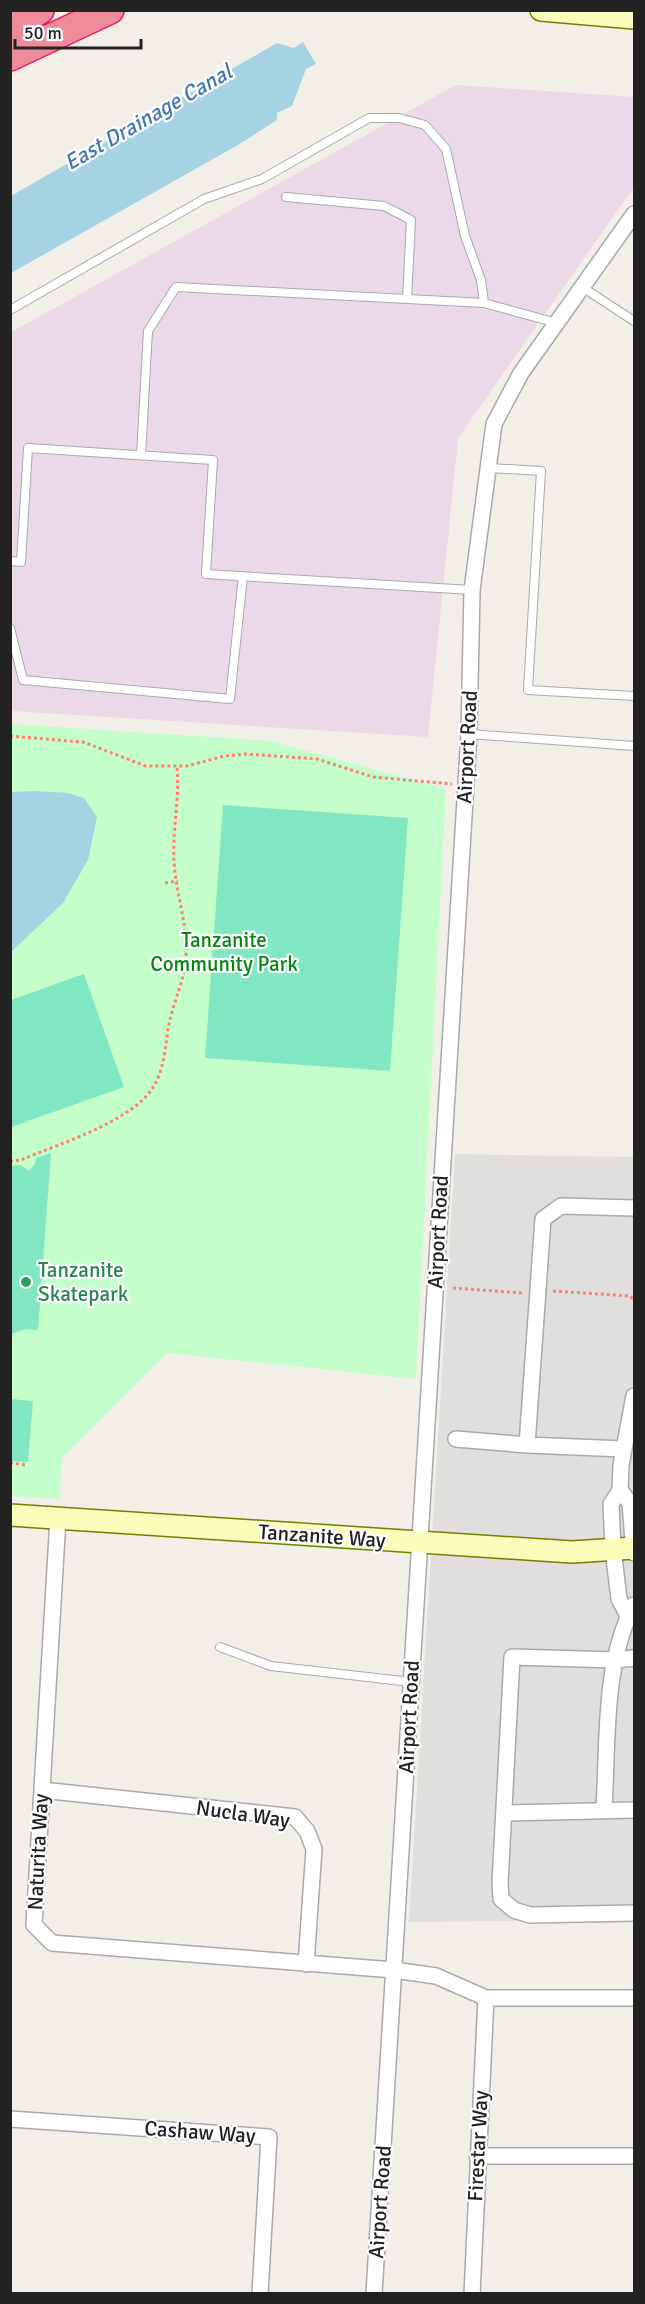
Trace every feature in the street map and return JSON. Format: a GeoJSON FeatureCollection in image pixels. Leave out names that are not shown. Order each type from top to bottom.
{"type":"FeatureCollection","features":[{"type":"Feature","properties":{"kind":"highway"},"geometry":{"type":"LineString","coordinates":[[10,28],[40,10]]}},
{"type":"Feature","properties":{"kind":"highway"},"geometry":{"type":"LineString","coordinates":[[10,57],[110,10]]}},
{"type":"Feature","properties":{"kind":"street"},"geometry":{"type":"LineString","coordinates":[[541,10],[634,18]]}},
{"type":"Feature","properties":{"kind":"street","name":"Airport Road"},"geometry":{"type":"LineString","coordinates":[[374,2294],[469,734],[472,590],[494,424],[506,398],[634,214]]}},
{"type":"Feature","properties":{"kind":"street"},"geometry":{"type":"LineString","coordinates":[[527,1445],[543,1219],[561,1206],[634,1208]]}},
{"type":"Feature","properties":{"kind":"street"},"geometry":{"type":"LineString","coordinates":[[604,1809],[613,1674],[631,1609],[619,1599],[611,1504],[620,1490],[629,1442],[634,1396]]}},
{"type":"Feature","properties":{"kind":"street"},"geometry":{"type":"LineString","coordinates":[[456,1439],[527,1445],[629,1442]]}},
{"type":"Feature","properties":{"kind":"street"},"geometry":{"type":"LineString","coordinates":[[620,1490],[630,1503],[634,1550]]}},
{"type":"Feature","properties":{"kind":"street","name":"Tanzanite Way"},"geometry":{"type":"LineString","coordinates":[[10,1515],[572,1552],[634,1550]]}},
{"type":"Feature","properties":{"kind":"street","name":"Naturita Way"},"geometry":{"type":"LineString","coordinates":[[58,1518],[34,1925],[52,1943],[394,1970],[436,1976],[486,1998]]}},
{"type":"Feature","properties":{"kind":"street"},"geometry":{"type":"LineString","coordinates":[[634,1658],[616,1660],[512,1657],[501,1899],[514,1910],[530,1915],[634,1913]]}},
{"type":"Feature","properties":{"kind":"street","name":"Nucla Way"},"geometry":{"type":"LineString","coordinates":[[42,1790],[295,1817],[307,1831],[314,1849],[306,1964]]}},
{"type":"Feature","properties":{"kind":"street"},"geometry":{"type":"LineString","coordinates":[[504,1813],[634,1809]]}},
{"type":"Feature","properties":{"kind":"street"},"geometry":{"type":"LineString","coordinates":[[486,1998],[634,1998]]}},
{"type":"Feature","properties":{"kind":"street","name":"Firestar Way"},"geometry":{"type":"LineString","coordinates":[[472,2294],[486,1998]]}},
{"type":"Feature","properties":{"kind":"street","name":"Cashaw Way"},"geometry":{"type":"LineString","coordinates":[[10,2119],[269,2137],[260,2294]]}},
{"type":"Feature","properties":{"kind":"street"},"geometry":{"type":"LineString","coordinates":[[477,2156],[634,2156]]}},
{"type":"Feature","properties":{"kind":"lane"},"geometry":{"type":"LineString","coordinates":[[10,310],[204,199],[262,179],[369,118],[399,118],[425,125],[446,149],[465,236],[480,280],[484,303]]}},
{"type":"Feature","properties":{"kind":"lane"},"geometry":{"type":"LineString","coordinates":[[286,197],[384,206],[411,220],[407,299]]}},
{"type":"Feature","properties":{"kind":"lane"},"geometry":{"type":"LineString","coordinates":[[141,455],[148,331],[176,287],[484,303],[557,323]]}},
{"type":"Feature","properties":{"kind":"lane"},"geometry":{"type":"LineString","coordinates":[[582,287],[634,321]]}},
{"type":"Feature","properties":{"kind":"lane"},"geometry":{"type":"LineString","coordinates":[[10,561],[21,562],[28,448],[141,455],[213,460],[206,574],[472,590]]}},
{"type":"Feature","properties":{"kind":"lane"},"geometry":{"type":"LineString","coordinates":[[489,468],[541,471],[528,690],[634,696]]}},
{"type":"Feature","properties":{"kind":"lane"},"geometry":{"type":"LineString","coordinates":[[10,628],[23,680],[230,699],[243,576]]}},
{"type":"Feature","properties":{"kind":"lane"},"geometry":{"type":"LineString","coordinates":[[469,734],[634,746]]}},
{"type":"Feature","properties":{"kind":"lane"},"geometry":{"type":"LineString","coordinates":[[220,1647],[271,1666],[411,1682]]}},
{"type":"Feature","properties":{"kind":"path"},"geometry":{"type":"LineString","coordinates":[[10,736],[73,740],[93,745],[146,766],[177,767],[229,754],[246,754],[317,759],[374,777],[465,784]]}},
{"type":"Feature","properties":{"kind":"path"},"geometry":{"type":"LineString","coordinates":[[10,1161],[21,1160],[130,1111],[152,1089],[165,1057],[170,1022],[182,980],[186,954],[184,916],[174,863],[179,795],[177,767]]}},
{"type":"Feature","properties":{"kind":"path"},"geometry":{"type":"LineString","coordinates":[[165,884],[178,881]]}},
{"type":"Feature","properties":{"kind":"path"},"geometry":{"type":"LineString","coordinates":[[453,1288],[527,1293]]}},
{"type":"Feature","properties":{"kind":"path"},"geometry":{"type":"LineString","coordinates":[[545,1291],[630,1296],[634,1300]]}},
{"type":"Feature","properties":{"kind":"path"},"geometry":{"type":"LineString","coordinates":[[10,1463],[26,1465]]}},
{"type":"Feature","properties":{"kind":"shaded area"},"geometry":{"type":"Polygon","coordinates":[[[456,85],[634,97],[634,187],[458,438],[428,737],[11,711],[10,333],[456,85]]]}},
{"type":"Feature","properties":{"kind":"shaded area"},"geometry":{"type":"Polygon","coordinates":[[[455,1154],[634,1157],[634,1920],[409,1922],[455,1154]]]}},
{"type":"Feature","properties":{"kind":"green space","name":"Tanzanite Community Park"},"geometry":{"type":"Polygon","coordinates":[[[11,724],[271,741],[446,789],[416,1379],[167,1353],[62,1458],[59,1499],[11,1496],[11,724]]]}},
{"type":"Feature","properties":{"kind":"green space"},"geometry":{"type":"Polygon","coordinates":[[[223,805],[408,818],[390,1071],[205,1058],[223,805]]]}},
{"type":"Feature","properties":{"kind":"green space"},"geometry":{"type":"Polygon","coordinates":[[[84,974],[124,1087],[11,1127],[11,1000],[84,974]]]}},
{"type":"Feature","properties":{"kind":"green space","name":"Tanzanite Skatepark"},"geometry":{"type":"Polygon","coordinates":[[[51,1153],[38,1330],[25,1329],[11,1334],[11,1166],[20,1165],[29,1171],[35,1164],[36,1158],[51,1153]]]}},
{"type":"Feature","properties":{"kind":"green space"},"geometry":{"type":"Polygon","coordinates":[[[11,1399],[33,1401],[28,1462],[11,1461],[11,1399]]]}},
{"type":"Feature","properties":{"kind":"water"},"geometry":{"type":"Polygon","coordinates":[[[303,42],[316,64],[306,69],[292,106],[277,113],[277,120],[238,145],[11,273],[11,196],[277,43],[294,48],[303,42]]]}},
{"type":"Feature","properties":{"kind":"water"},"geometry":{"type":"Polygon","coordinates":[[[11,792],[68,793],[84,798],[97,817],[88,860],[63,903],[11,952],[11,792]]]}},
{"type":"Feature","properties":{"kind":"place","name":"Tanzanite Skatepark"},"geometry":{"type":"Point","coordinates":[26,1282]}},
{"type":"Feature","properties":{"kind":"water label","name":"East Drainage Canal"},"geometry":{"type":"Point","coordinates":[148,117]}}]}
